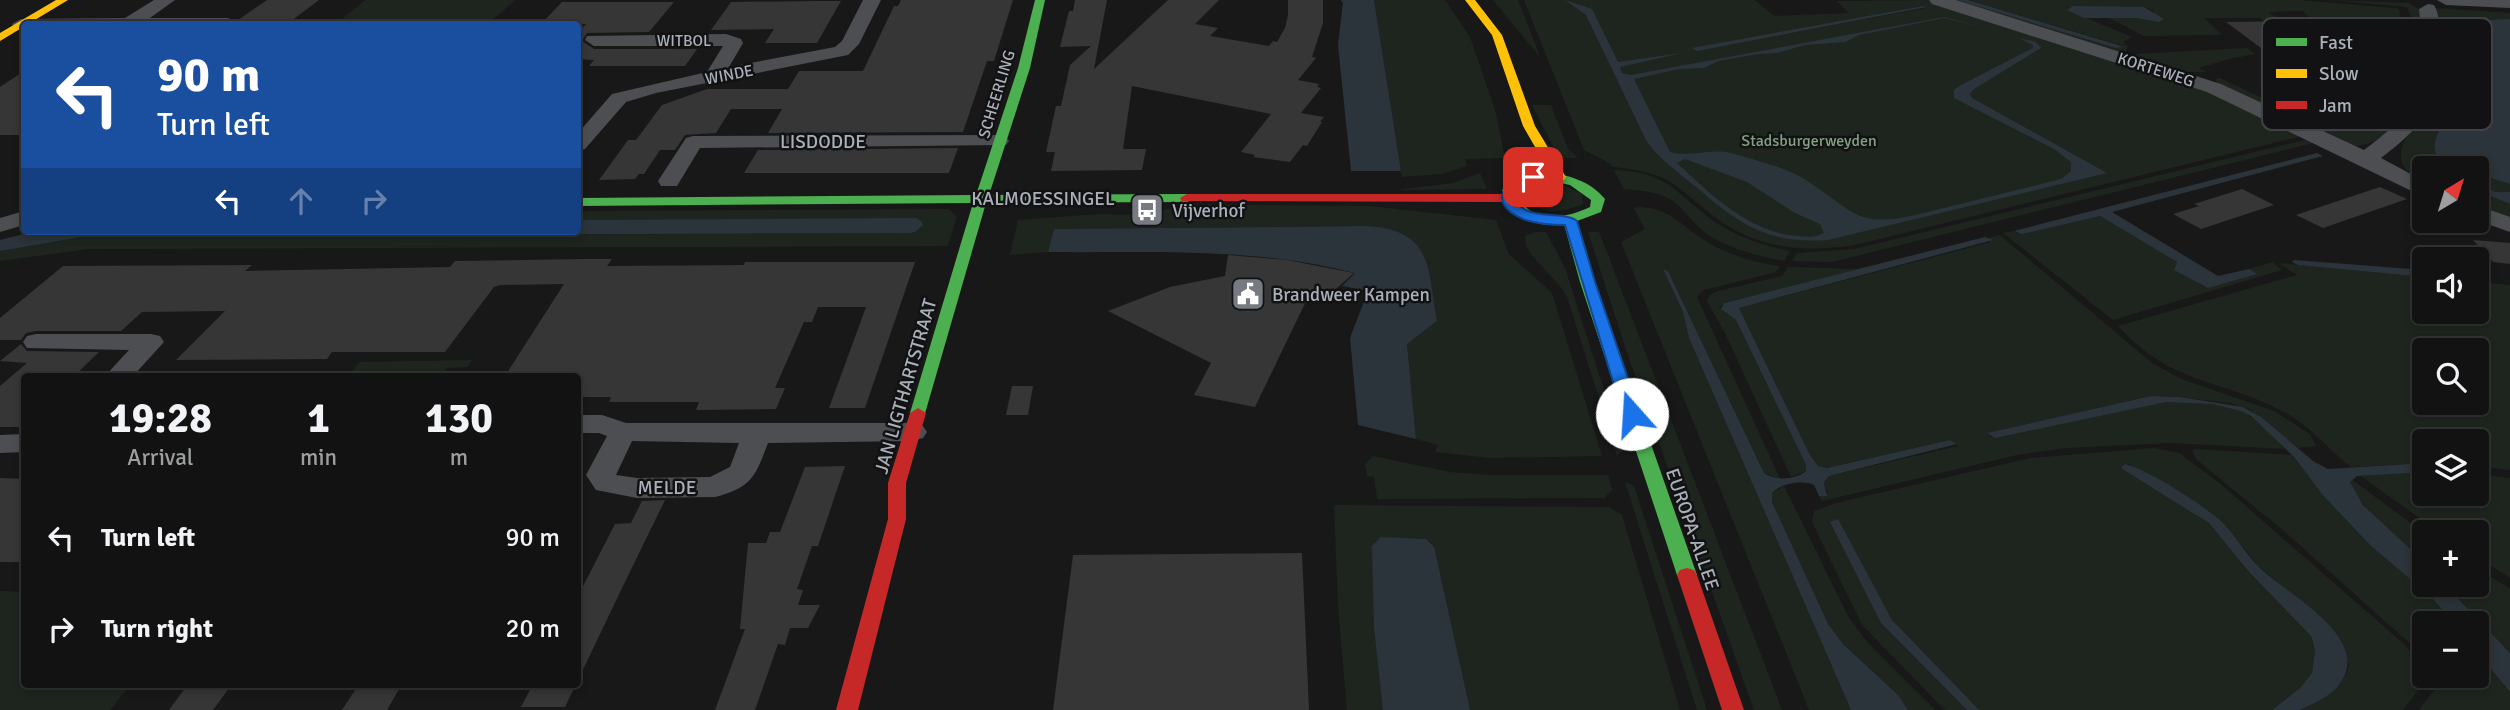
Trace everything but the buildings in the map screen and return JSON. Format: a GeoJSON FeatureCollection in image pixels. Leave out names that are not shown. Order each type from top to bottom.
{"type":"FeatureCollection","features":[{"type":"Feature","properties":{"kind":"street"},"geometry":{"type":"LineString","coordinates":[[26,21],[62,0]]}},
{"type":"Feature","properties":{"kind":"street"},"geometry":{"type":"LineString","coordinates":[[133,21],[166,0]]}},
{"type":"Feature","properties":{"kind":"street","name":"WINDE"},"geometry":{"type":"LineString","coordinates":[[581,140],[619,98],[841,51],[850,44],[872,0]]}},
{"type":"Feature","properties":{"kind":"street","name":"SCHEERLING"},"geometry":{"type":"LineString","coordinates":[[981,198],[989,181],[999,141],[1024,68],[1040,0]]}},
{"type":"Feature","properties":{"kind":"street"},"geometry":{"type":"LineString","coordinates":[[1470,0],[1497,35],[1529,126],[1559,177]]}},
{"type":"Feature","properties":{"kind":"street","name":"KORTEWEG"},"geometry":{"type":"LineString","coordinates":[[1937,0],[2179,75],[2262,110]]}},
{"type":"Feature","properties":{"kind":"street"},"geometry":{"type":"LineString","coordinates":[[2437,5],[2501,2]]}},
{"type":"Feature","properties":{"kind":"street"},"geometry":{"type":"LineString","coordinates":[[0,38],[21,24]]}},
{"type":"Feature","properties":{"kind":"street","name":"WITBOL"},"geometry":{"type":"LineString","coordinates":[[594,40],[726,40],[734,43],[713,77]]}},
{"type":"Feature","properties":{"kind":"street"},"geometry":{"type":"LineString","coordinates":[[1529,126],[1528,161],[1533,177]]}},
{"type":"Feature","properties":{"kind":"street","name":"KORTEWEG"},"geometry":{"type":"LineString","coordinates":[[2305,130],[2412,183]]}},
{"type":"Feature","properties":{"kind":"street"},"geometry":{"type":"LineString","coordinates":[[2367,159],[2405,130]]}},
{"type":"Feature","properties":{"kind":"street","name":"LISDODDE"},"geometry":{"type":"LineString","coordinates":[[669,181],[693,142],[999,141]]}},
{"type":"Feature","properties":{"kind":"street"},"geometry":{"type":"LineString","coordinates":[[1533,177],[1559,177],[1577,182],[1591,190],[1598,200],[1596,209],[1587,217],[1570,221],[1546,221],[1515,208],[1508,198],[1509,190],[1518,182],[1533,177]]}},
{"type":"Feature","properties":{"kind":"street","name":"KALMOESSINGEL"},"geometry":{"type":"LineString","coordinates":[[581,202],[981,198],[1508,198]]}},
{"type":"Feature","properties":{"kind":"street","name":"JAN LIGTHARTSTRAAT"},"geometry":{"type":"LineString","coordinates":[[847,710],[897,519],[897,483],[981,198]]}},
{"type":"Feature","properties":{"kind":"street"},"geometry":{"type":"LineString","coordinates":[[2489,217],[2510,225]]}},
{"type":"Feature","properties":{"kind":"street"},"geometry":{"type":"LineString","coordinates":[[0,225],[21,219]]}},
{"type":"Feature","properties":{"kind":"street","name":"EUROPA-ALLEE"},"geometry":{"type":"LineString","coordinates":[[1546,221],[1587,282]]}},
{"type":"Feature","properties":{"kind":"street","name":"EUROPA-ALLEE"},"geometry":{"type":"LineString","coordinates":[[1570,221],[1587,282],[1733,710]]}},
{"type":"Feature","properties":{"kind":"street"},"geometry":{"type":"LineString","coordinates":[[36,342],[151,342],[121,373]]}},
{"type":"Feature","properties":{"kind":"street"},"geometry":{"type":"LineString","coordinates":[[581,424],[602,424],[623,432],[912,432]]}},
{"type":"Feature","properties":{"kind":"street","name":"MELDE"},"geometry":{"type":"LineString","coordinates":[[623,432],[601,475],[606,483],[637,488],[715,487],[742,473],[757,434]]}},
{"type":"Feature","properties":{"kind":"street"},"geometry":{"type":"LineString","coordinates":[[0,444],[21,443]]}},
{"type":"Feature","properties":{"kind":"green space"},"geometry":{"type":"Polygon","coordinates":[[[365,0],[515,0],[491,21],[340,21],[365,0]]]}},
{"type":"Feature","properties":{"kind":"green space"},"geometry":{"type":"Polygon","coordinates":[[[1374,0],[1445,0],[1470,37],[1495,110],[1505,158],[1465,159],[1467,166],[1441,174],[1402,177],[1374,0]]]}},
{"type":"Feature","properties":{"kind":"green space"},"geometry":{"type":"Polygon","coordinates":[[[1493,0],[1518,0],[1540,57],[1493,0]]]}},
{"type":"Feature","properties":{"kind":"green space","name":"Stadsburgerweyden"},"geometry":{"type":"Polygon","coordinates":[[[1524,0],[1755,0],[1774,16],[1849,13],[1836,1],[1931,0],[2199,85],[2262,114],[2262,130],[2295,130],[2306,135],[1855,245],[1822,248],[1788,247],[1740,233],[1664,179],[1650,173],[1612,167],[1584,150],[1524,0]],[[1923,6],[1783,32],[1786,34],[1926,8],[1923,6]]]}},
{"type":"Feature","properties":{"kind":"green space"},"geometry":{"type":"Polygon","coordinates":[[[1943,0],[1957,0],[2120,48],[2124,46],[1968,0],[2299,0],[2394,8],[2399,9],[2401,18],[2312,18],[2302,11],[2268,12],[2278,18],[2204,18],[2221,34],[2218,35],[2144,36],[2109,18],[2154,21],[2153,10],[2144,7],[2067,8],[2132,37],[2123,42],[2128,46],[2126,51],[2119,53],[1943,0]]]}},
{"type":"Feature","properties":{"kind":"green space"},"geometry":{"type":"Polygon","coordinates":[[[2330,0],[2409,3],[2420,10],[2421,18],[2411,18],[2407,7],[2330,0]]]}},
{"type":"Feature","properties":{"kind":"green space"},"geometry":{"type":"Polygon","coordinates":[[[2435,8],[2510,13],[2510,220],[2489,213],[2489,156],[2412,156],[2412,174],[2401,160],[2402,147],[2412,130],[2492,130],[2492,18],[2436,18],[2435,8]]]}},
{"type":"Feature","properties":{"kind":"green space"},"geometry":{"type":"Polygon","coordinates":[[[2247,48],[2255,54],[2199,68],[2206,72],[2178,71],[2134,58],[2135,54],[2247,48]]]}},
{"type":"Feature","properties":{"kind":"green space"},"geometry":{"type":"Polygon","coordinates":[[[2220,78],[2262,98],[2262,107],[2218,87],[2216,79],[2220,78]]]}},
{"type":"Feature","properties":{"kind":"green space"},"geometry":{"type":"Polygon","coordinates":[[[1532,105],[1551,105],[1568,149],[1578,158],[1559,158],[1532,105]]]}},
{"type":"Feature","properties":{"kind":"green space"},"geometry":{"type":"Polygon","coordinates":[[[2313,130],[2392,130],[2372,142],[2349,146],[2313,130]]]}},
{"type":"Feature","properties":{"kind":"green space"},"geometry":{"type":"Polygon","coordinates":[[[2305,140],[2317,142],[1832,262],[1792,261],[1797,253],[1854,249],[2305,140]]]}},
{"type":"Feature","properties":{"kind":"green space"},"geometry":{"type":"Polygon","coordinates":[[[1614,170],[1649,175],[1672,187],[1726,229],[1753,241],[1790,251],[1784,261],[1725,244],[1703,231],[1668,198],[1624,189],[1614,170]]]}},
{"type":"Feature","properties":{"kind":"green space"},"geometry":{"type":"Polygon","coordinates":[[[1480,173],[1487,189],[1396,190],[1453,183],[1480,173]]]}},
{"type":"Feature","properties":{"kind":"green space"},"geometry":{"type":"Polygon","coordinates":[[[1559,183],[1582,194],[1583,204],[1554,211],[1540,208],[1527,200],[1527,190],[1532,186],[1559,183]]]}},
{"type":"Feature","properties":{"kind":"green space"},"geometry":{"type":"Polygon","coordinates":[[[1186,204],[1369,206],[1496,220],[1509,254],[1552,293],[1602,456],[1490,458],[1435,452],[1438,445],[1416,439],[1407,344],[1437,321],[1426,263],[1411,240],[1398,232],[1354,226],[1054,229],[1048,252],[1010,255],[1018,220],[1097,214],[1145,215],[1186,204]]]}},
{"type":"Feature","properties":{"kind":"green space"},"geometry":{"type":"Polygon","coordinates":[[[1641,207],[1669,215],[1724,251],[1752,261],[1780,266],[1776,272],[1704,290],[1697,297],[1780,479],[1764,473],[1668,271],[1663,269],[1683,312],[1689,338],[1851,710],[1809,710],[1621,242],[1645,229],[1634,208],[1641,207]]]}},
{"type":"Feature","properties":{"kind":"green space"},"geometry":{"type":"Polygon","coordinates":[[[948,209],[957,216],[948,246],[89,249],[0,261],[0,251],[88,236],[363,237],[915,232],[581,220],[581,211],[948,209]]]}},
{"type":"Feature","properties":{"kind":"green space"},"geometry":{"type":"Polygon","coordinates":[[[2100,216],[2178,262],[2174,269],[2205,287],[2256,274],[2249,269],[2272,262],[2282,270],[2113,320],[2003,233],[2017,233],[2100,216]]]}},
{"type":"Feature","properties":{"kind":"green space"},"geometry":{"type":"Polygon","coordinates":[[[1546,232],[1565,268],[1623,450],[1617,456],[1567,297],[1526,244],[1525,236],[1546,232]]]}},
{"type":"Feature","properties":{"kind":"green space"},"geometry":{"type":"Polygon","coordinates":[[[1588,232],[1599,232],[1782,710],[1754,710],[1625,347],[1588,232]]]}},
{"type":"Feature","properties":{"kind":"green space"},"geometry":{"type":"Polygon","coordinates":[[[2000,235],[2152,363],[2184,380],[2274,411],[2310,434],[2316,446],[2297,448],[2249,409],[2230,403],[2151,396],[1987,433],[1991,437],[2166,402],[2197,401],[2240,410],[2285,449],[2171,443],[2066,448],[2017,455],[1822,501],[1819,496],[1828,494],[1824,482],[1829,476],[1958,446],[1950,440],[1827,468],[1818,466],[1810,455],[1739,308],[1991,242],[1989,238],[2000,235]]]}},
{"type":"Feature","properties":{"kind":"green space"},"geometry":{"type":"Polygon","coordinates":[[[2279,263],[2412,276],[2412,324],[2489,324],[2489,283],[2510,285],[2510,470],[2489,468],[2489,429],[2412,429],[2412,464],[2351,467],[2294,418],[2261,401],[2178,371],[2138,346],[2118,326],[2297,275],[2279,263]]]}},
{"type":"Feature","properties":{"kind":"green space"},"geometry":{"type":"Polygon","coordinates":[[[1788,267],[1859,269],[1726,302],[1719,307],[1736,320],[1806,465],[1806,471],[1791,477],[1726,335],[1707,301],[1710,295],[1718,291],[1782,276],[1788,267]]]}},
{"type":"Feature","properties":{"kind":"green space"},"geometry":{"type":"Polygon","coordinates":[[[472,360],[467,367],[447,368],[443,373],[351,373],[360,362],[472,360]]]}},
{"type":"Feature","properties":{"kind":"green space"},"geometry":{"type":"Polygon","coordinates":[[[2155,448],[2179,453],[2217,481],[2404,644],[2412,654],[2412,688],[2419,688],[2418,690],[2401,710],[2298,710],[2336,688],[2342,682],[2349,664],[2323,619],[2258,566],[2226,526],[2206,509],[2125,464],[2209,523],[2249,572],[2311,636],[2315,650],[2312,673],[2300,688],[2272,710],[1979,710],[1903,634],[1875,589],[1881,623],[1967,710],[1945,710],[1862,625],[1812,522],[1814,511],[1836,503],[2030,458],[2155,448]]]}},
{"type":"Feature","properties":{"kind":"green space"},"geometry":{"type":"Polygon","coordinates":[[[2196,449],[2292,455],[2315,485],[2371,546],[2412,581],[2412,597],[2431,597],[2443,611],[2412,611],[2412,645],[2284,531],[2197,460],[2192,451],[2196,449]]]}},
{"type":"Feature","properties":{"kind":"green space"},"geometry":{"type":"Polygon","coordinates":[[[1373,456],[1450,472],[1490,475],[1608,475],[1612,490],[1604,498],[1377,499],[1374,477],[1367,476],[1365,464],[1373,456]]]}},
{"type":"Feature","properties":{"kind":"green space"},"geometry":{"type":"Polygon","coordinates":[[[2412,472],[2412,506],[2489,506],[2489,476],[2510,478],[2510,578],[2489,564],[2489,520],[2422,520],[2361,476],[2412,472]]]}},
{"type":"Feature","properties":{"kind":"green space"},"geometry":{"type":"Polygon","coordinates":[[[2351,479],[2412,524],[2412,551],[2368,510],[2352,487],[2351,479]]]}},
{"type":"Feature","properties":{"kind":"green space"},"geometry":{"type":"Polygon","coordinates":[[[1625,482],[1634,486],[1707,710],[1697,710],[1625,482]]]}},
{"type":"Feature","properties":{"kind":"green space"},"geometry":{"type":"Polygon","coordinates":[[[1784,486],[1849,618],[1868,643],[1935,710],[1908,710],[1897,695],[1843,644],[1827,624],[1772,502],[1772,493],[1784,486]]]}},
{"type":"Feature","properties":{"kind":"green space"},"geometry":{"type":"Polygon","coordinates":[[[1334,505],[1609,507],[1622,515],[1680,710],[1347,710],[1338,606],[1334,505]]]}},
{"type":"Feature","properties":{"kind":"green space"},"geometry":{"type":"Polygon","coordinates":[[[2489,575],[2510,589],[2510,653],[2489,631],[2489,611],[2470,611],[2456,597],[2489,597],[2489,575]]]}},
{"type":"Feature","properties":{"kind":"green space"},"geometry":{"type":"Polygon","coordinates":[[[0,591],[21,592],[21,688],[128,688],[110,710],[0,710],[0,591]]]}},
{"type":"Feature","properties":{"kind":"green space"},"geometry":{"type":"Polygon","coordinates":[[[2489,667],[2510,692],[2510,710],[2419,710],[2434,690],[2489,688],[2489,667]]]}},
{"type":"Feature","properties":{"kind":"shaded area"},"geometry":{"type":"Polygon","coordinates":[[[1341,0],[1374,0],[1401,171],[1351,171],[1338,45],[1343,3],[1341,0]]]}},
{"type":"Feature","properties":{"kind":"shaded area"},"geometry":{"type":"Polygon","coordinates":[[[1565,0],[1592,9],[1618,62],[1682,53],[1620,67],[1622,73],[1631,75],[1944,17],[1986,28],[1944,18],[1859,35],[1845,42],[1805,45],[1777,53],[1718,61],[1704,68],[1679,69],[1634,79],[1670,152],[1726,152],[1773,165],[1801,177],[1857,215],[1880,220],[1916,215],[2061,179],[2071,171],[2071,162],[2054,149],[1954,98],[1954,90],[1959,86],[2033,48],[2033,45],[2019,38],[2036,42],[2041,48],[1974,89],[1970,94],[1972,98],[2107,173],[1828,240],[1808,241],[1774,236],[1730,214],[1655,152],[1646,140],[1586,15],[1565,0]],[[1685,159],[1677,163],[1703,187],[1747,220],[1779,233],[1815,236],[1824,233],[1820,224],[1795,213],[1747,182],[1685,159]]]}},
{"type":"Feature","properties":{"kind":"shaded area"},"geometry":{"type":"Polygon","coordinates":[[[1957,0],[1968,0],[2125,47],[2116,48],[1957,0]]]}},
{"type":"Feature","properties":{"kind":"shaded area"},"geometry":{"type":"Polygon","coordinates":[[[2073,6],[2144,7],[2164,19],[2159,22],[2136,18],[2084,18],[2067,10],[2073,6]]]}},
{"type":"Feature","properties":{"kind":"shaded area"},"geometry":{"type":"Polygon","coordinates":[[[1927,7],[1697,51],[1692,48],[1927,7]]]}},
{"type":"Feature","properties":{"kind":"shaded area"},"geometry":{"type":"Polygon","coordinates":[[[2510,19],[2510,184],[2489,177],[2489,156],[2437,156],[2436,138],[2440,130],[2492,130],[2492,20],[2510,19]]]}},
{"type":"Feature","properties":{"kind":"shaded area"},"geometry":{"type":"Polygon","coordinates":[[[2317,153],[2323,156],[2112,212],[2218,276],[2249,269],[2257,274],[2208,288],[2174,270],[2177,262],[2100,216],[2022,234],[2014,231],[2317,153]]]}},
{"type":"Feature","properties":{"kind":"shaded area"},"geometry":{"type":"Polygon","coordinates":[[[2489,189],[2495,192],[2510,192],[2510,204],[2489,195],[2489,189]]]}},
{"type":"Feature","properties":{"kind":"shaded area"},"geometry":{"type":"Polygon","coordinates":[[[916,218],[923,225],[910,233],[581,234],[581,220],[916,218]]]}},
{"type":"Feature","properties":{"kind":"shaded area"},"geometry":{"type":"Polygon","coordinates":[[[1364,226],[1403,234],[1415,243],[1428,267],[1437,321],[1407,344],[1416,439],[1358,425],[1350,338],[1368,291],[1342,286],[1355,273],[1241,255],[1048,252],[1054,229],[1364,226]]]}},
{"type":"Feature","properties":{"kind":"shaded area"},"geometry":{"type":"Polygon","coordinates":[[[21,235],[362,235],[88,236],[0,251],[0,240],[21,235]]]}},
{"type":"Feature","properties":{"kind":"shaded area"},"geometry":{"type":"Polygon","coordinates":[[[1985,237],[1993,240],[1739,308],[1810,455],[1818,466],[1827,468],[1950,440],[1957,444],[1829,476],[1824,482],[1827,496],[1819,496],[1814,485],[1804,483],[1792,483],[1772,493],[1772,502],[1828,624],[1843,644],[1898,695],[1908,710],[1851,710],[1689,338],[1683,312],[1663,269],[1668,271],[1764,473],[1785,478],[1802,474],[1806,471],[1806,465],[1736,320],[1721,309],[1724,303],[1985,237]]]}},
{"type":"Feature","properties":{"kind":"shaded area"},"geometry":{"type":"Polygon","coordinates":[[[2294,260],[2412,269],[2412,276],[2298,265],[2292,262],[2294,260]]]}},
{"type":"Feature","properties":{"kind":"shaded area"},"geometry":{"type":"Polygon","coordinates":[[[2151,396],[2180,397],[2243,407],[2261,417],[2313,461],[2328,469],[2412,464],[2412,473],[2357,476],[2350,482],[2363,505],[2412,551],[2412,581],[2371,546],[2321,493],[2294,457],[2251,416],[2241,411],[2213,404],[2166,402],[1995,438],[1987,433],[2151,396]]]}},
{"type":"Feature","properties":{"kind":"shaded area"},"geometry":{"type":"Polygon","coordinates":[[[2125,464],[2162,481],[2217,518],[2258,566],[2322,618],[2337,634],[2345,651],[2347,668],[2339,685],[2331,693],[2299,710],[2272,710],[2300,688],[2312,673],[2315,650],[2311,636],[2249,572],[2209,523],[2124,470],[2121,467],[2125,464]]]}},
{"type":"Feature","properties":{"kind":"shaded area"},"geometry":{"type":"Polygon","coordinates":[[[1838,519],[1892,620],[1979,710],[1967,710],[1881,623],[1830,522],[1838,519]]]}},
{"type":"Feature","properties":{"kind":"shaded area"},"geometry":{"type":"Polygon","coordinates":[[[1381,537],[1426,539],[1434,547],[1470,710],[1383,710],[1374,627],[1372,546],[1381,537]]]}},
{"type":"Feature","properties":{"kind":"shaded area"},"geometry":{"type":"Polygon","coordinates":[[[2431,597],[2456,597],[2470,611],[2443,611],[2431,597]]]}},
{"type":"Feature","properties":{"kind":"shaded area"},"geometry":{"type":"Polygon","coordinates":[[[2489,631],[2510,653],[2510,692],[2489,667],[2489,631]]]}},
{"type":"Feature","properties":{"kind":"traffic: fast"},"geometry":{"type":"LineString","coordinates":[[918,413],[981,198],[989,181],[1024,68],[1040,0]]}},
{"type":"Feature","properties":{"kind":"traffic: fast"},"geometry":{"type":"LineString","coordinates":[[1546,176],[1581,185],[1598,199],[1596,209],[1558,221],[1532,218],[1521,212],[1513,203],[1509,190],[1518,182],[1546,176]]}},
{"type":"Feature","properties":{"kind":"traffic: fast"},"geometry":{"type":"LineString","coordinates":[[581,202],[1187,198]]}},
{"type":"Feature","properties":{"kind":"traffic: fast"},"geometry":{"type":"LineString","coordinates":[[1570,221],[1587,282],[1687,575]]}},
{"type":"Feature","properties":{"kind":"traffic: slow"},"geometry":{"type":"LineString","coordinates":[[28,21],[63,0]]}},
{"type":"Feature","properties":{"kind":"traffic: slow"},"geometry":{"type":"LineString","coordinates":[[1470,0],[1497,35],[1529,126],[1559,177]]}},
{"type":"Feature","properties":{"kind":"traffic: slow"},"geometry":{"type":"LineString","coordinates":[[0,38],[21,25]]}},
{"type":"Feature","properties":{"kind":"traffic: jam"},"geometry":{"type":"LineString","coordinates":[[1187,198],[1508,198]]}},
{"type":"Feature","properties":{"kind":"traffic: jam"},"geometry":{"type":"LineString","coordinates":[[847,710],[897,519],[897,483],[918,413]]}},
{"type":"Feature","properties":{"kind":"traffic: jam"},"geometry":{"type":"LineString","coordinates":[[1687,575],[1733,710]]}},
{"type":"Feature","properties":{"kind":"place","name":"Vijverhof"},"geometry":{"type":"Point","coordinates":[1147,210]}},
{"type":"Feature","properties":{"kind":"place","name":"Brandweer Kampen"},"geometry":{"type":"Point","coordinates":[1248,294]}},
{"type":"Feature","properties":{"kind":"route"},"geometry":{"type":"LineString","coordinates":[[1533,177],[1518,182],[1509,190],[1508,198],[1515,208],[1529,216],[1546,221],[1570,221],[1575,230],[1587,282],[1632,414]]}}]}
